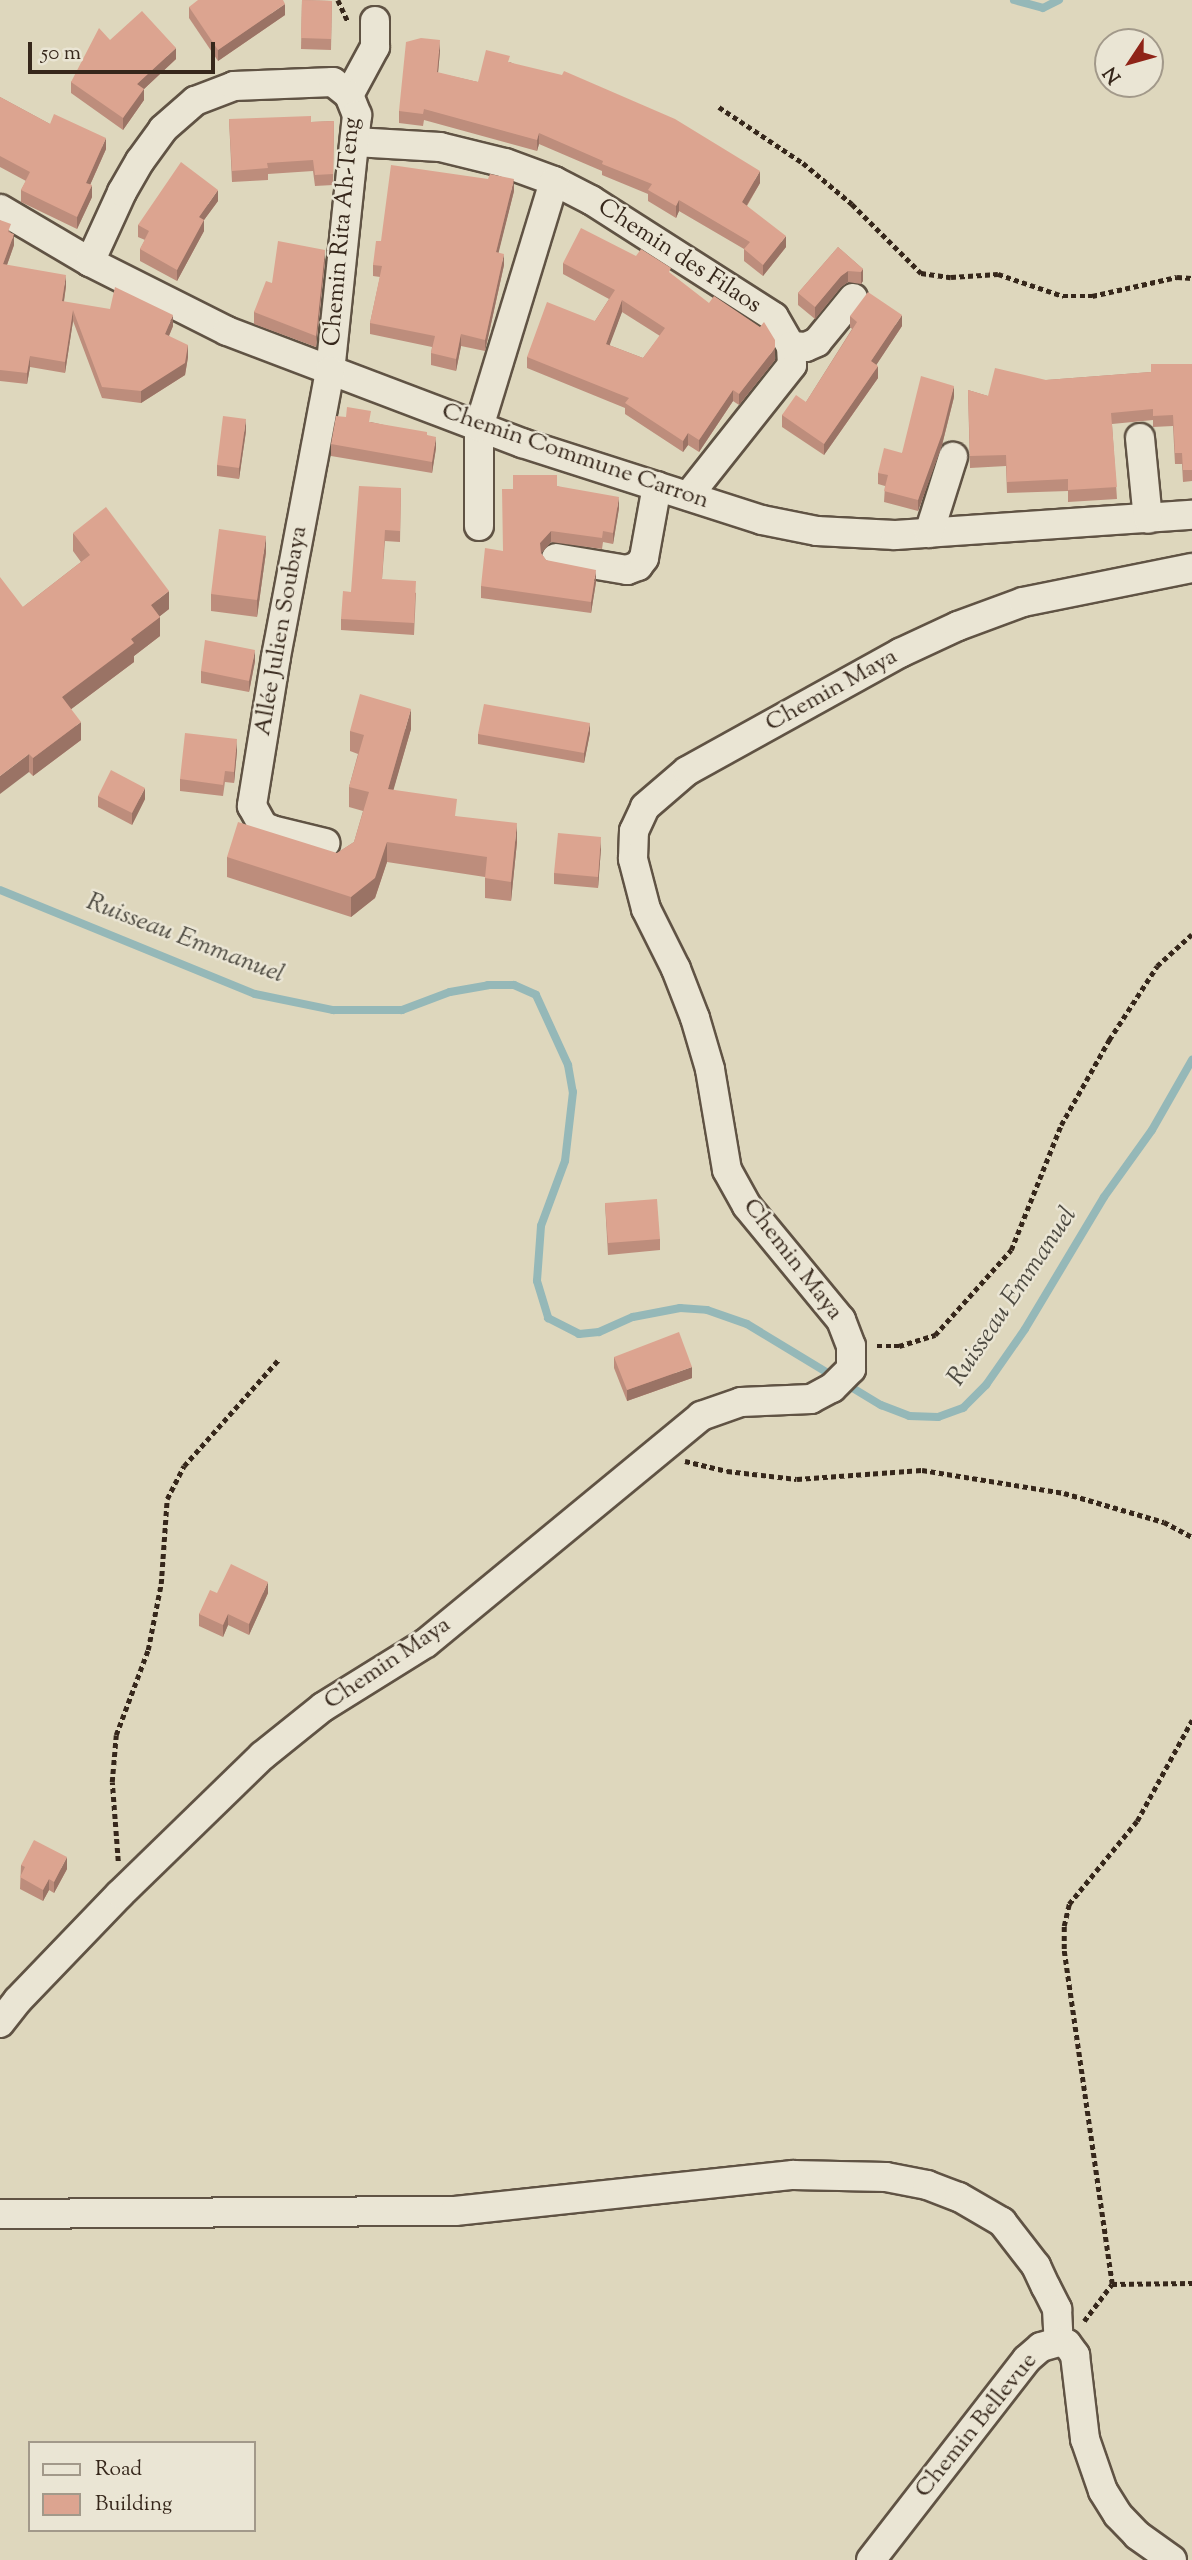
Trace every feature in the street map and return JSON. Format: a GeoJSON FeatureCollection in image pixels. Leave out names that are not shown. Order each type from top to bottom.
{"type":"FeatureCollection","features":[{"type":"Feature","properties":{"kind":"street","name":"Chemin Rita Ah-Teng"},"geometry":{"type":"LineString","coordinates":[[349,95],[375,47],[375,21]]}},
{"type":"Feature","properties":{"kind":"street","name":"Chemin Rita Ah-Teng"},"geometry":{"type":"LineString","coordinates":[[90,262],[122,192],[140,161],[163,129],[195,101],[234,86],[332,82],[349,95],[357,115],[330,371]]}},
{"type":"Feature","properties":{"kind":"street","name":"Chemin des Filaos"},"geometry":{"type":"LineString","coordinates":[[355,142],[440,147],[505,163],[554,181],[614,214],[774,317],[791,346]]}},
{"type":"Feature","properties":{"kind":"street"},"geometry":{"type":"LineString","coordinates":[[479,526],[479,427],[554,181]]}},
{"type":"Feature","properties":{"kind":"street","name":"Chemin Commune Carron"},"geometry":{"type":"LineString","coordinates":[[0,209],[90,262],[227,331],[479,427],[762,520],[817,531],[856,534],[929,533],[1192,515]]}},
{"type":"Feature","properties":{"kind":"street"},"geometry":{"type":"LineString","coordinates":[[688,496],[783,380],[792,365],[791,346],[806,347],[817,342],[853,298]]}},
{"type":"Feature","properties":{"kind":"street","name":"Allée Julien Soubaya"},"geometry":{"type":"LineString","coordinates":[[325,843],[263,826],[252,806],[276,657],[330,371]]}},
{"type":"Feature","properties":{"kind":"street"},"geometry":{"type":"LineString","coordinates":[[1140,439],[1148,519]]}},
{"type":"Feature","properties":{"kind":"street"},"geometry":{"type":"LineString","coordinates":[[929,533],[953,457]]}},
{"type":"Feature","properties":{"kind":"street"},"geometry":{"type":"LineString","coordinates":[[556,558],[627,570],[638,566],[643,558],[657,486]]}},
{"type":"Feature","properties":{"kind":"street","name":"Chemin Maya"},"geometry":{"type":"LineString","coordinates":[[0,2023],[18,2000],[120,1894],[262,1756],[323,1707],[426,1643],[701,1416],[741,1402],[811,1399],[845,1368],[841,1320],[747,1206],[727,1170],[710,1069],[695,1018],[676,969],[646,909],[633,859],[632,845],[638,821],[658,793],[687,771],[900,653],[946,632],[1023,602],[1192,568]]}},
{"type":"Feature","properties":{"kind":"street"},"geometry":{"type":"LineString","coordinates":[[0,2214],[455,2211],[793,2175],[886,2177],[927,2185],[959,2197],[1002,2222],[1036,2266],[1057,2309],[1063,2343]]}},
{"type":"Feature","properties":{"kind":"street","name":"Chemin Bellevue"},"geometry":{"type":"LineString","coordinates":[[871,2560],[1027,2359],[1041,2347],[1063,2343],[1075,2355],[1085,2439],[1103,2491],[1118,2515],[1137,2535],[1172,2560]]}},
{"type":"Feature","properties":{"kind":"path"},"geometry":{"type":"LineString","coordinates":[[719,107],[813,171],[852,204],[921,272],[951,277],[998,274],[1063,296],[1092,296],[1177,277],[1192,278]]}},
{"type":"Feature","properties":{"kind":"path"},"geometry":{"type":"LineString","coordinates":[[845,1368],[935,1335],[1011,1250],[1061,1125],[1109,1040],[1157,966],[1192,934]]}},
{"type":"Feature","properties":{"kind":"path"},"geometry":{"type":"LineString","coordinates":[[120,1894],[112,1782],[116,1735],[148,1650],[160,1584],[167,1499],[184,1466],[280,1358]]}},
{"type":"Feature","properties":{"kind":"path"},"geometry":{"type":"LineString","coordinates":[[653,1454],[727,1471],[797,1479],[922,1470],[989,1480],[1064,1493],[1164,1522],[1192,1537]]}},
{"type":"Feature","properties":{"kind":"path"},"geometry":{"type":"LineString","coordinates":[[1063,2343],[1112,2284],[1064,1949],[1064,1926],[1069,1904],[1137,1821],[1192,1720]]}},
{"type":"Feature","properties":{"kind":"path"},"geometry":{"type":"LineString","coordinates":[[1112,2284],[1192,2283]]}},
{"type":"Feature","properties":{"kind":"building"},"geometry":{"type":"Polygon","coordinates":[[[198,0],[283,0],[285,4],[218,50],[189,7],[198,0]]]}},
{"type":"Feature","properties":{"kind":"building"},"geometry":{"type":"Polygon","coordinates":[[[302,0],[332,1],[331,39],[301,38],[302,0]]]}},
{"type":"Feature","properties":{"kind":"building"},"geometry":{"type":"Polygon","coordinates":[[[142,11],[176,48],[137,84],[144,89],[123,118],[71,82],[99,28],[110,40],[142,11]]]}},
{"type":"Feature","properties":{"kind":"building"},"geometry":{"type":"Polygon","coordinates":[[[421,38],[440,40],[437,72],[478,82],[486,50],[510,56],[508,62],[562,75],[564,71],[675,119],[760,171],[742,202],[786,236],[763,265],[744,249],[750,242],[679,200],[676,206],[648,190],[652,184],[602,164],[603,161],[539,133],[537,140],[424,109],[423,114],[399,111],[406,42],[421,38]]]}},
{"type":"Feature","properties":{"kind":"building"},"geometry":{"type":"Polygon","coordinates":[[[0,97],[50,124],[54,114],[106,138],[86,183],[92,185],[77,217],[21,190],[30,172],[0,156],[0,97]]]}},
{"type":"Feature","properties":{"kind":"building"},"geometry":{"type":"Polygon","coordinates":[[[311,116],[311,122],[334,121],[333,174],[315,175],[313,160],[267,163],[268,168],[232,171],[229,119],[311,116]]]}},
{"type":"Feature","properties":{"kind":"building"},"geometry":{"type":"Polygon","coordinates":[[[181,162],[218,190],[199,217],[204,220],[177,270],[140,249],[149,231],[138,225],[181,162]]]}},
{"type":"Feature","properties":{"kind":"building"},"geometry":{"type":"Polygon","coordinates":[[[391,165],[488,179],[490,174],[514,179],[496,252],[504,254],[485,340],[461,334],[456,359],[431,353],[435,336],[370,323],[382,266],[373,265],[376,241],[381,241],[391,165]]]}},
{"type":"Feature","properties":{"kind":"building"},"geometry":{"type":"Polygon","coordinates":[[[0,220],[11,224],[8,232],[14,234],[3,264],[66,275],[62,301],[110,309],[115,287],[173,315],[165,334],[188,345],[185,363],[141,391],[102,387],[73,310],[65,362],[30,356],[27,373],[0,370],[0,220]]]}},
{"type":"Feature","properties":{"kind":"building"},"geometry":{"type":"Polygon","coordinates":[[[581,228],[636,256],[641,249],[671,268],[669,272],[709,303],[714,296],[760,327],[764,322],[775,340],[775,348],[739,394],[733,390],[699,440],[688,433],[683,441],[625,403],[629,398],[527,357],[547,302],[595,321],[615,290],[563,263],[581,228]],[[622,300],[606,344],[643,358],[665,328],[622,300]]]}},
{"type":"Feature","properties":{"kind":"building"},"geometry":{"type":"Polygon","coordinates":[[[278,241],[325,250],[316,336],[254,312],[266,281],[272,283],[278,241]]]}},
{"type":"Feature","properties":{"kind":"building"},"geometry":{"type":"Polygon","coordinates":[[[838,247],[863,269],[861,272],[848,271],[841,276],[815,307],[798,293],[838,247]]]}},
{"type":"Feature","properties":{"kind":"building"},"geometry":{"type":"Polygon","coordinates":[[[868,292],[902,315],[871,361],[878,366],[824,444],[782,415],[796,395],[806,402],[857,322],[850,316],[868,292]]]}},
{"type":"Feature","properties":{"kind":"building"},"geometry":{"type":"Polygon","coordinates":[[[1151,364],[1192,364],[1192,470],[1183,470],[1182,453],[1175,453],[1173,415],[1153,416],[1153,409],[1111,413],[1117,487],[1068,490],[1068,479],[1007,482],[1006,455],[970,456],[968,390],[988,396],[995,368],[1046,380],[1151,372],[1151,364]]]}},
{"type":"Feature","properties":{"kind":"building"},"geometry":{"type":"Polygon","coordinates":[[[921,376],[954,386],[942,434],[918,500],[884,491],[888,475],[878,473],[884,448],[902,453],[921,376]]]}},
{"type":"Feature","properties":{"kind":"building"},"geometry":{"type":"Polygon","coordinates":[[[347,407],[371,411],[369,422],[427,432],[427,435],[436,437],[432,462],[331,444],[336,416],[346,417],[347,407]]]}},
{"type":"Feature","properties":{"kind":"building"},"geometry":{"type":"Polygon","coordinates":[[[223,416],[246,419],[239,468],[217,465],[223,416]]]}},
{"type":"Feature","properties":{"kind":"building"},"geometry":{"type":"Polygon","coordinates":[[[513,475],[557,475],[557,486],[619,497],[613,533],[603,531],[602,538],[551,531],[540,543],[541,553],[546,560],[596,570],[591,602],[481,586],[485,548],[503,551],[502,489],[513,489],[513,475]]]}},
{"type":"Feature","properties":{"kind":"building"},"geometry":{"type":"Polygon","coordinates":[[[359,486],[401,488],[400,531],[385,530],[382,579],[416,581],[414,623],[341,619],[343,591],[351,592],[359,486]]]}},
{"type":"Feature","properties":{"kind":"building"},"geometry":{"type":"Polygon","coordinates":[[[106,507],[169,591],[151,605],[160,617],[131,639],[134,643],[62,697],[81,722],[33,758],[29,754],[0,776],[0,577],[23,607],[90,555],[73,533],[106,507]]]}},
{"type":"Feature","properties":{"kind":"building"},"geometry":{"type":"Polygon","coordinates":[[[219,529],[266,536],[257,600],[211,594],[219,529]]]}},
{"type":"Feature","properties":{"kind":"building"},"geometry":{"type":"Polygon","coordinates":[[[205,640],[255,650],[249,681],[201,671],[205,640]]]}},
{"type":"Feature","properties":{"kind":"building"},"geometry":{"type":"Polygon","coordinates":[[[360,694],[411,709],[388,789],[457,799],[455,816],[517,823],[511,882],[485,878],[487,857],[387,842],[375,878],[351,897],[227,857],[238,822],[337,853],[354,842],[369,792],[349,787],[364,735],[350,731],[360,694]]]}},
{"type":"Feature","properties":{"kind":"building"},"geometry":{"type":"Polygon","coordinates":[[[484,704],[590,723],[584,753],[478,734],[484,704]]]}},
{"type":"Feature","properties":{"kind":"building"},"geometry":{"type":"Polygon","coordinates":[[[185,733],[237,739],[234,772],[225,771],[223,785],[180,779],[185,733]]]}},
{"type":"Feature","properties":{"kind":"building"},"geometry":{"type":"Polygon","coordinates":[[[111,770],[145,788],[132,813],[98,796],[111,770]]]}},
{"type":"Feature","properties":{"kind":"building"},"geometry":{"type":"Polygon","coordinates":[[[558,833],[601,837],[598,877],[554,873],[558,833]]]}},
{"type":"Feature","properties":{"kind":"building"},"geometry":{"type":"Polygon","coordinates":[[[657,1199],[660,1239],[608,1243],[605,1203],[657,1199]]]}},
{"type":"Feature","properties":{"kind":"building"},"geometry":{"type":"Polygon","coordinates":[[[679,1332],[692,1367],[627,1390],[614,1357],[679,1332]]]}},
{"type":"Feature","properties":{"kind":"building"},"geometry":{"type":"Polygon","coordinates":[[[231,1564],[268,1582],[249,1624],[228,1614],[223,1625],[199,1614],[210,1590],[217,1593],[231,1564]]]}},
{"type":"Feature","properties":{"kind":"building"},"geometry":{"type":"Polygon","coordinates":[[[34,1840],[67,1857],[54,1882],[49,1879],[43,1890],[20,1877],[25,1867],[21,1865],[34,1840]]]}},
{"type":"Feature","properties":{"kind":"waterway"},"geometry":{"type":"LineString","coordinates":[[1014,0],[1043,8],[1059,0]]}},
{"type":"Feature","properties":{"kind":"waterway","name":"Ruisseau Emmanuel"},"geometry":{"type":"LineString","coordinates":[[0,890],[255,994],[333,1010],[402,1010],[450,992],[488,985],[514,985],[536,995],[568,1065],[573,1092],[565,1161],[541,1226],[537,1281],[548,1318],[579,1334],[599,1332],[633,1317],[680,1308],[707,1310],[747,1324],[881,1405],[909,1416],[938,1417],[963,1408],[986,1385],[1025,1329],[1104,1197],[1152,1130],[1192,1060]]}}]}
